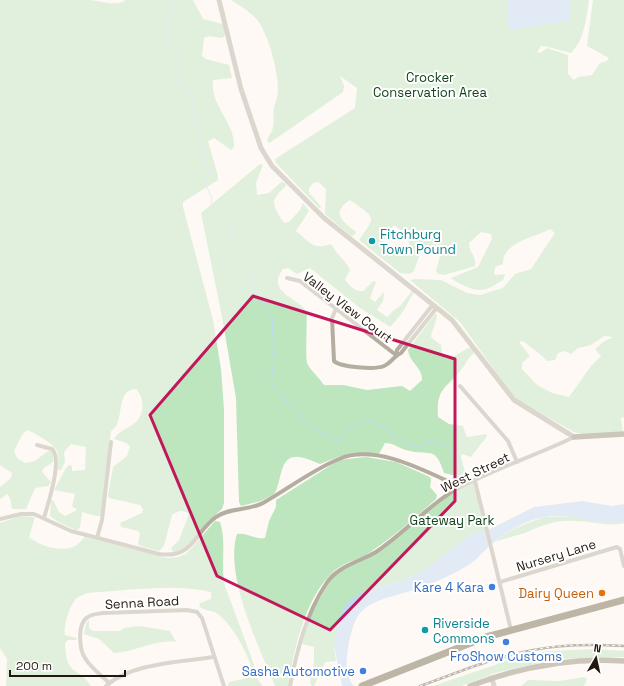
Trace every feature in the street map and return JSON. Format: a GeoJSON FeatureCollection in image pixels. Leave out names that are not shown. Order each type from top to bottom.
{"type":"FeatureCollection","features":[{"type":"Feature","properties":{"kind":"highway"},"geometry":{"type":"LineString","coordinates":[[362,686],[473,642],[510,630],[624,600]]}},
{"type":"Feature","properties":{"kind":"main road"},"geometry":{"type":"LineString","coordinates":[[574,437],[624,434]]}},
{"type":"Feature","properties":{"kind":"main road"},"geometry":{"type":"LineString","coordinates":[[470,686],[525,668],[558,662],[593,660],[624,661]]}},
{"type":"Feature","properties":{"kind":"street"},"geometry":{"type":"LineString","coordinates":[[219,0],[241,89],[267,160],[324,218],[457,325],[514,400],[574,437]]}},
{"type":"Feature","properties":{"kind":"street","name":"Valley View Court"},"geometry":{"type":"LineString","coordinates":[[287,278],[300,280],[396,355]]}},
{"type":"Feature","properties":{"kind":"street"},"geometry":{"type":"LineString","coordinates":[[336,309],[332,318],[332,354],[335,362],[341,365],[378,368],[387,365],[396,355],[401,353],[435,310],[434,306]]}},
{"type":"Feature","properties":{"kind":"street"},"geometry":{"type":"LineString","coordinates":[[460,386],[508,441],[517,462]]}},
{"type":"Feature","properties":{"kind":"street","name":"West Street"},"geometry":{"type":"LineString","coordinates":[[290,686],[302,632],[326,583],[334,573],[376,552],[442,499],[460,487],[574,437]]}},
{"type":"Feature","properties":{"kind":"street"},"geometry":{"type":"LineString","coordinates":[[98,538],[102,520],[111,442]]}},
{"type":"Feature","properties":{"kind":"street"},"geometry":{"type":"LineString","coordinates":[[37,445],[52,449],[56,458],[55,478],[44,518]]}},
{"type":"Feature","properties":{"kind":"street"},"geometry":{"type":"LineString","coordinates":[[0,519],[26,514],[44,518],[67,530],[159,554],[180,554],[188,548],[219,515],[229,511],[255,506],[330,463],[349,456],[380,456],[404,462],[460,487]]}},
{"type":"Feature","properties":{"kind":"street"},"geometry":{"type":"LineString","coordinates":[[475,481],[487,525],[510,630]]}},
{"type":"Feature","properties":{"kind":"street","name":"Nursery Lane"},"geometry":{"type":"LineString","coordinates":[[500,582],[618,547],[624,566]]}},
{"type":"Feature","properties":{"kind":"street","name":"Senna Road"},"geometry":{"type":"LineString","coordinates":[[108,684],[89,663],[82,652],[82,625],[85,618],[93,614],[184,610],[194,611],[202,618],[213,657],[224,686]]}},
{"type":"Feature","properties":{"kind":"street"},"geometry":{"type":"LineString","coordinates":[[108,684],[128,673],[144,668],[213,657]]}},
{"type":"Feature","properties":{"kind":"street"},"geometry":{"type":"LineString","coordinates":[[492,678],[494,686]]}},
{"type":"Feature","properties":{"kind":"highlighted area"},"geometry":{"type":"Polygon","coordinates":[[[253,296],[455,359],[455,501],[330,630],[217,576],[150,415],[253,296]]]}},
{"type":"Feature","properties":{"kind":"green space"},"geometry":{"type":"Polygon","coordinates":[[[0,0],[90,0],[118,3],[126,0],[193,0],[203,19],[223,24],[225,35],[222,38],[209,36],[204,38],[202,56],[206,59],[229,65],[232,78],[213,80],[213,89],[215,98],[231,130],[234,139],[234,147],[231,150],[214,138],[208,141],[218,180],[183,202],[183,207],[213,320],[221,369],[224,410],[224,503],[222,509],[193,541],[173,552],[171,548],[179,540],[189,514],[184,511],[180,511],[172,515],[164,546],[159,551],[140,546],[138,544],[140,534],[138,531],[121,527],[120,523],[142,513],[143,509],[140,505],[109,498],[108,495],[113,467],[127,456],[130,446],[114,439],[119,433],[131,426],[140,417],[142,400],[136,389],[129,391],[125,395],[122,401],[118,421],[111,431],[101,516],[82,512],[80,528],[76,530],[58,522],[50,516],[51,500],[53,500],[59,512],[65,516],[77,510],[72,506],[75,494],[54,490],[69,465],[72,466],[72,471],[85,470],[86,447],[71,444],[64,452],[65,462],[61,470],[58,470],[58,456],[55,448],[44,439],[27,430],[22,435],[14,451],[17,458],[25,463],[35,461],[48,451],[53,452],[53,462],[44,468],[42,472],[51,482],[48,486],[35,488],[26,509],[12,509],[10,498],[7,494],[0,499],[0,487],[11,478],[12,473],[0,465],[0,0]]]}},
{"type":"Feature","properties":{"kind":"green space","name":"Crocker Conservation Area"},"geometry":{"type":"Polygon","coordinates":[[[231,0],[507,0],[507,25],[569,21],[569,0],[589,0],[582,35],[571,53],[544,46],[541,46],[537,52],[540,53],[547,48],[568,55],[568,74],[574,80],[578,77],[592,75],[600,63],[607,61],[609,58],[587,46],[593,0],[624,0],[624,417],[621,418],[623,434],[582,434],[574,432],[519,401],[510,392],[460,322],[410,280],[441,280],[467,293],[480,295],[503,288],[515,274],[531,269],[555,233],[550,229],[513,246],[504,257],[503,264],[495,267],[494,275],[505,274],[503,280],[485,289],[476,290],[451,278],[478,267],[492,239],[491,234],[481,232],[469,243],[475,260],[475,266],[444,275],[438,274],[436,271],[441,253],[430,246],[421,253],[414,271],[410,274],[400,273],[359,240],[371,221],[371,217],[364,210],[350,200],[341,209],[340,213],[343,221],[356,232],[355,235],[351,236],[325,214],[326,189],[318,182],[313,183],[309,188],[309,193],[320,205],[321,208],[319,208],[276,163],[275,159],[355,108],[357,88],[340,76],[344,86],[343,92],[268,143],[268,138],[273,128],[274,107],[278,92],[275,64],[266,35],[258,21],[249,12],[231,0]],[[394,225],[381,244],[403,254],[409,255],[410,250],[407,238],[394,225]],[[604,336],[591,345],[578,348],[571,354],[565,351],[558,353],[555,360],[547,361],[523,341],[519,342],[530,356],[522,363],[522,369],[537,385],[552,393],[569,397],[591,366],[601,356],[595,349],[603,342],[613,337],[604,336]]]}},
{"type":"Feature","properties":{"kind":"green space"},"geometry":{"type":"Polygon","coordinates":[[[260,164],[263,165],[256,183],[257,195],[269,193],[281,182],[285,183],[286,186],[277,195],[274,203],[284,223],[289,222],[300,210],[303,203],[309,211],[296,231],[315,246],[325,246],[331,244],[350,270],[345,280],[353,288],[358,291],[363,291],[373,281],[376,282],[370,298],[375,302],[384,292],[383,301],[377,310],[387,317],[400,306],[412,291],[414,292],[403,311],[390,327],[360,308],[310,268],[297,274],[288,268],[283,269],[278,283],[285,294],[302,306],[306,311],[307,363],[324,385],[343,385],[367,390],[402,386],[410,391],[422,380],[422,376],[408,350],[435,314],[437,314],[437,317],[431,337],[441,345],[442,354],[445,358],[450,359],[468,348],[473,349],[474,353],[443,390],[438,401],[438,417],[449,424],[463,426],[468,437],[486,434],[487,436],[471,457],[462,454],[461,457],[465,472],[464,482],[459,482],[457,476],[444,473],[438,458],[430,453],[414,452],[385,443],[379,454],[352,454],[338,457],[320,464],[308,459],[297,457],[287,460],[274,494],[261,501],[241,506],[239,502],[236,398],[222,317],[201,213],[260,164]]]}},
{"type":"Feature","properties":{"kind":"green space"},"geometry":{"type":"Polygon","coordinates":[[[366,457],[396,462],[430,477],[430,487],[437,495],[436,499],[387,540],[369,553],[338,568],[324,582],[315,595],[302,624],[288,686],[275,686],[245,611],[239,590],[235,570],[234,551],[237,534],[265,538],[269,521],[276,507],[276,500],[339,460],[366,457]]]}},
{"type":"Feature","properties":{"kind":"green space","name":"Gateway Park"},"geometry":{"type":"Polygon","coordinates":[[[475,481],[488,530],[473,533],[425,570],[403,581],[367,590],[334,646],[336,661],[325,662],[314,686],[312,686],[310,683],[314,662],[314,647],[302,644],[302,642],[307,620],[335,573],[376,552],[442,499],[475,481]]]}},
{"type":"Feature","properties":{"kind":"green space"},"geometry":{"type":"Polygon","coordinates":[[[20,516],[35,517],[29,537],[51,548],[70,548],[85,537],[167,558],[178,557],[186,554],[215,521],[220,522],[223,538],[223,570],[225,586],[252,659],[258,680],[263,686],[228,686],[229,682],[252,677],[252,670],[246,652],[229,625],[216,613],[204,610],[199,606],[200,603],[211,599],[211,592],[196,589],[149,588],[87,593],[78,597],[72,604],[65,627],[65,635],[77,638],[76,640],[68,640],[65,643],[66,654],[70,666],[91,686],[6,686],[7,659],[0,648],[0,523],[20,516]]]}},
{"type":"Feature","properties":{"kind":"green space"},"geometry":{"type":"Polygon","coordinates":[[[545,517],[568,517],[604,522],[624,521],[624,523],[606,524],[581,521],[562,521],[545,525],[495,542],[501,537],[525,524],[545,517]]]}},
{"type":"Feature","properties":{"kind":"green space"},"geometry":{"type":"Polygon","coordinates":[[[89,620],[89,628],[93,631],[120,631],[124,628],[139,626],[170,631],[176,642],[160,642],[114,653],[99,639],[84,634],[86,623],[89,620]]]}},
{"type":"Feature","properties":{"kind":"green space"},"geometry":{"type":"Polygon","coordinates":[[[594,649],[624,651],[624,657],[558,659],[495,673],[462,686],[433,686],[524,655],[550,651],[594,649]]]}},
{"type":"Feature","properties":{"kind":"green space"},"geometry":{"type":"Polygon","coordinates":[[[584,677],[587,679],[584,686],[521,686],[528,680],[559,681],[584,677]]]}},
{"type":"Feature","properties":{"kind":"water"},"geometry":{"type":"Polygon","coordinates":[[[507,0],[569,0],[569,21],[511,30],[507,25],[507,0]]]}},
{"type":"Feature","properties":{"kind":"water"},"geometry":{"type":"Polygon","coordinates":[[[582,501],[612,506],[624,504],[624,521],[604,522],[565,516],[555,516],[530,521],[502,536],[489,546],[473,562],[441,580],[421,588],[379,600],[367,607],[358,615],[356,619],[348,648],[347,668],[349,677],[354,686],[342,686],[334,646],[338,620],[345,606],[353,598],[367,590],[403,581],[425,570],[473,533],[488,530],[534,507],[582,501]]]}},
{"type":"Feature","properties":{"kind":"waterway"},"geometry":{"type":"LineString","coordinates":[[175,0],[168,27],[169,52],[179,58],[179,80],[192,97],[192,115],[200,134],[206,159],[209,175],[205,183],[212,198],[211,203],[228,225],[232,246],[239,261],[250,274],[253,287],[272,318],[275,350],[271,382],[276,391],[297,410],[311,427],[338,441],[348,429],[366,419],[389,430],[398,439],[419,448],[428,442],[445,445],[451,449],[460,462],[463,477],[462,482]]}},
{"type":"Feature","properties":{"kind":"waterway"},"geometry":{"type":"LineString","coordinates":[[461,492],[464,502]]}},
{"type":"Feature","properties":{"kind":"railway"},"geometry":{"type":"LineString","coordinates":[[420,686],[490,661],[533,650],[578,645],[624,646]]}},
{"type":"Feature","properties":{"kind":"place","name":"Fitchburg Town Pound"},"geometry":{"type":"Point","coordinates":[372,241]}},
{"type":"Feature","properties":{"kind":"place","name":"Kare 4 Kara"},"geometry":{"type":"Point","coordinates":[492,587]}},
{"type":"Feature","properties":{"kind":"place","name":"Dairy Queen"},"geometry":{"type":"Point","coordinates":[602,593]}},
{"type":"Feature","properties":{"kind":"place","name":"Riverside Commons"},"geometry":{"type":"Point","coordinates":[425,630]}},
{"type":"Feature","properties":{"kind":"place","name":"FroShow Customs"},"geometry":{"type":"Point","coordinates":[506,642]}},
{"type":"Feature","properties":{"kind":"place","name":"Sasha Automotive"},"geometry":{"type":"Point","coordinates":[363,671]}}]}
